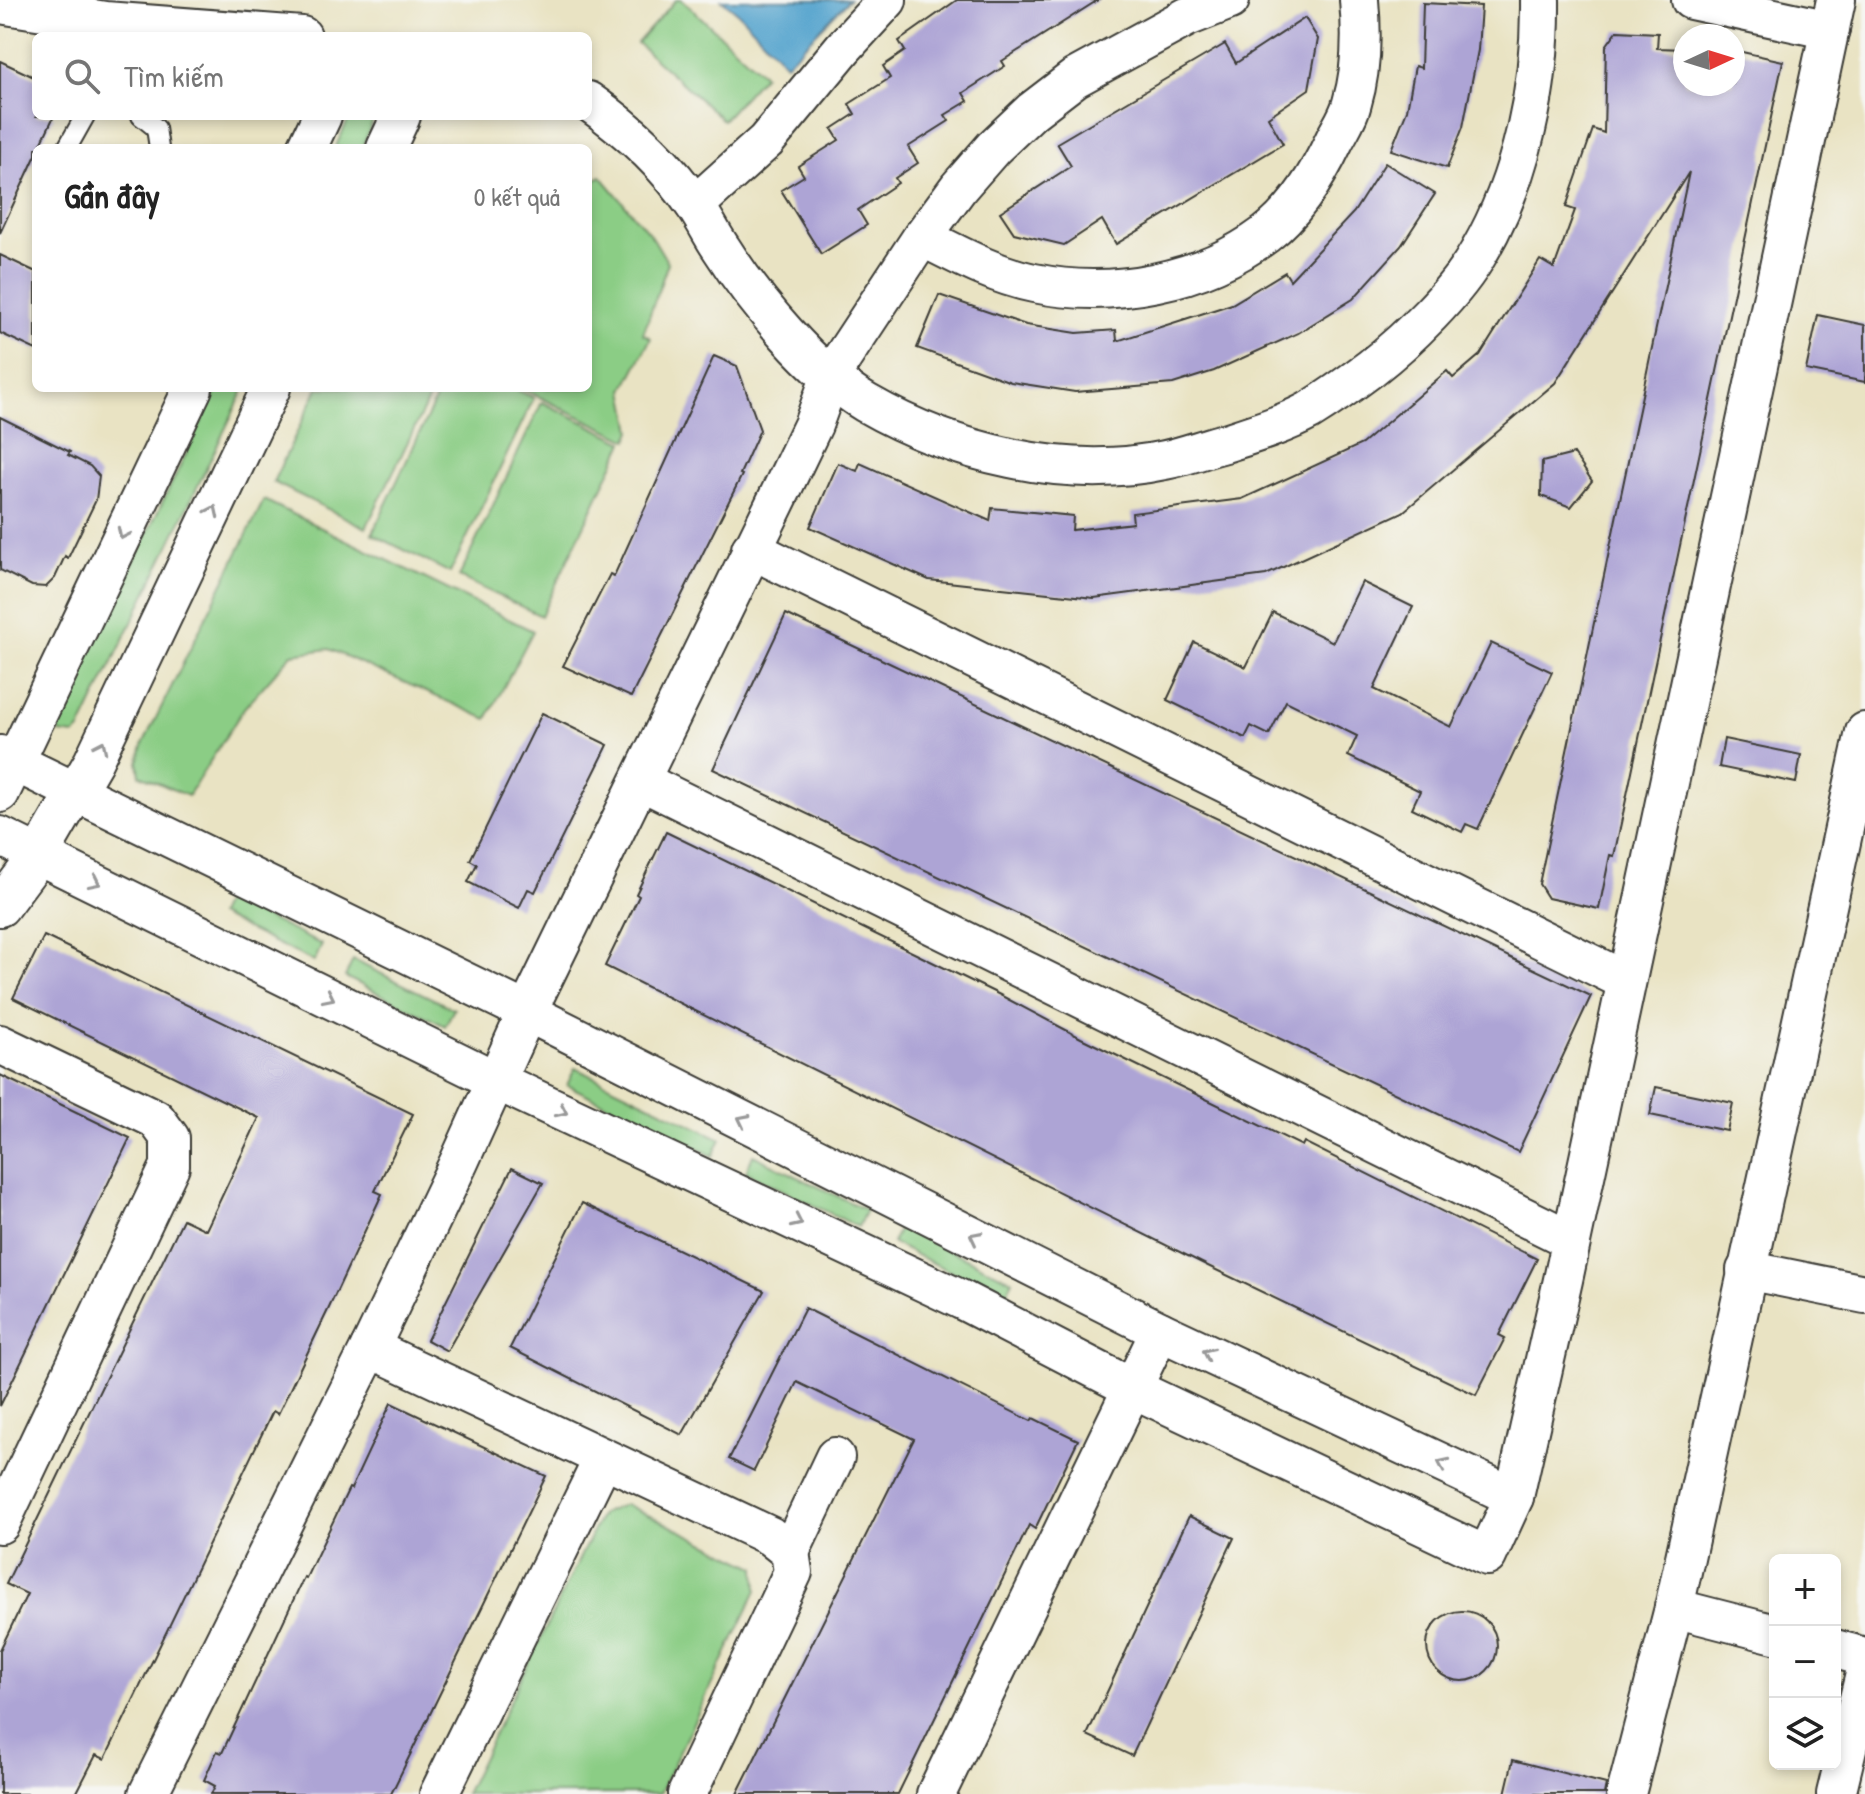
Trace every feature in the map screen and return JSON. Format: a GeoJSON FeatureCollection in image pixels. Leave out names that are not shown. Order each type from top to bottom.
{"type":"FeatureCollection","features":[{"type":"Feature","properties":{"kind":"street"},"geometry":{"type":"LineString","coordinates":[[168,24],[205,0]]}},
{"type":"Feature","properties":{"kind":"street"},"geometry":{"type":"LineString","coordinates":[[695,205],[766,141],[825,68],[887,0]]}},
{"type":"Feature","properties":{"kind":"street"},"geometry":{"type":"LineString","coordinates":[[148,1794],[370,1348],[527,1012],[813,425],[831,375],[922,237],[994,147],[1075,78],[1187,17],[1230,0]]}},
{"type":"Feature","properties":{"kind":"street"},"geometry":{"type":"LineString","coordinates":[[922,237],[990,270],[1035,283],[1086,288],[1139,285],[1183,276],[1233,256],[1268,232],[1304,193],[1326,157],[1352,104],[1361,52],[1359,0]]}},
{"type":"Feature","properties":{"kind":"street"},"geometry":{"type":"LineString","coordinates":[[592,104],[622,125],[695,205],[722,250],[775,324],[863,401],[939,438],[1021,462],[1113,466],[1165,461],[1260,432],[1308,412],[1400,346],[1439,304],[1478,254],[1508,191],[1524,138],[1535,76],[1540,0]]}},
{"type":"Feature","properties":{"kind":"street"},"geometry":{"type":"LineString","coordinates":[[0,836],[497,1081],[962,1300],[1132,1388],[1487,1556],[1514,1497],[1833,15],[1691,0]]}},
{"type":"Feature","properties":{"kind":"street"},"geometry":{"type":"LineString","coordinates":[[2,3],[104,29],[168,24],[257,32]]}},
{"type":"Feature","properties":{"kind":"street"},"geometry":{"type":"LineString","coordinates":[[309,144],[320,120]]}},
{"type":"Feature","properties":{"kind":"street"},"geometry":{"type":"LineString","coordinates":[[388,144],[399,120]]}},
{"type":"Feature","properties":{"kind":"street"},"geometry":{"type":"LineString","coordinates":[[191,392],[4,770],[77,792],[527,1012],[1160,1331],[1514,1497]]}},
{"type":"Feature","properties":{"kind":"street"},"geometry":{"type":"LineString","coordinates":[[0,907],[39,855],[77,792],[269,392]]}},
{"type":"Feature","properties":{"kind":"street"},"geometry":{"type":"LineString","coordinates":[[751,549],[1626,981]]}},
{"type":"Feature","properties":{"kind":"street"},"geometry":{"type":"LineString","coordinates":[[1626,1794],[1674,1608],[1865,732]]}},
{"type":"Feature","properties":{"kind":"street"},"geometry":{"type":"LineString","coordinates":[[641,781],[1571,1240]]}},
{"type":"Feature","properties":{"kind":"street"},"geometry":{"type":"LineString","coordinates":[[0,1044],[156,1119],[170,1138],[170,1166],[0,1524]]}},
{"type":"Feature","properties":{"kind":"street"},"geometry":{"type":"LineString","coordinates":[[1746,1270],[1865,1294]]}},
{"type":"Feature","properties":{"kind":"street"},"geometry":{"type":"LineString","coordinates":[[936,1794],[1160,1331]]}},
{"type":"Feature","properties":{"kind":"street"},"geometry":{"type":"LineString","coordinates":[[370,1348],[770,1536],[790,1552]]}},
{"type":"Feature","properties":{"kind":"street"},"geometry":{"type":"LineString","coordinates":[[687,1794],[793,1572],[790,1552],[835,1457]]}},
{"type":"Feature","properties":{"kind":"street"},"geometry":{"type":"LineString","coordinates":[[439,1794],[603,1459]]}},
{"type":"Feature","properties":{"kind":"street"},"geometry":{"type":"LineString","coordinates":[[1674,1608],[1769,1632]]}},
{"type":"Feature","properties":{"kind":"street"},"geometry":{"type":"LineString","coordinates":[[1841,1651],[1865,1657]]}},
{"type":"Feature","properties":{"kind":"street"},"geometry":{"type":"LineString","coordinates":[[1836,1794],[1865,1674]]}},
{"type":"Feature","properties":{"kind":"lane"},"geometry":{"type":"LineString","coordinates":[[69,144],[83,120]]}},
{"type":"Feature","properties":{"kind":"lane"},"geometry":{"type":"LineString","coordinates":[[146,120],[156,128],[158,144]]}},
{"type":"Feature","properties":{"kind":"green space"},"geometry":{"type":"Polygon","coordinates":[[[676,0],[682,0],[764,75],[723,120],[637,43],[676,0]]]}},
{"type":"Feature","properties":{"kind":"green space"},"geometry":{"type":"Polygon","coordinates":[[[348,120],[373,120],[364,144],[337,144],[348,120]]]}},
{"type":"Feature","properties":{"kind":"green space"},"geometry":{"type":"Polygon","coordinates":[[[601,176],[653,238],[668,263],[643,334],[651,338],[624,390],[632,431],[628,440],[529,392],[592,392],[592,181],[601,176]]]}},
{"type":"Feature","properties":{"kind":"green space"},"geometry":{"type":"Polygon","coordinates":[[[216,392],[243,392],[80,730],[74,735],[60,733],[57,719],[216,392]]]}},
{"type":"Feature","properties":{"kind":"green space"},"geometry":{"type":"Polygon","coordinates":[[[316,392],[432,392],[366,528],[273,482],[316,392]]]}},
{"type":"Feature","properties":{"kind":"green space"},"geometry":{"type":"Polygon","coordinates":[[[439,392],[521,392],[534,398],[450,573],[372,534],[439,392]]]}},
{"type":"Feature","properties":{"kind":"green space"},"geometry":{"type":"Polygon","coordinates":[[[542,402],[624,442],[541,616],[459,577],[542,402]]]}},
{"type":"Feature","properties":{"kind":"green space"},"geometry":{"type":"Polygon","coordinates":[[[264,500],[533,631],[487,719],[329,649],[292,654],[244,708],[188,796],[140,775],[138,762],[144,742],[264,500]]]}},
{"type":"Feature","properties":{"kind":"green space"},"geometry":{"type":"Polygon","coordinates":[[[226,898],[322,945],[314,962],[218,915],[226,898]]]}},
{"type":"Feature","properties":{"kind":"green space"},"geometry":{"type":"Polygon","coordinates":[[[353,960],[454,1009],[445,1026],[345,977],[353,960]]]}},
{"type":"Feature","properties":{"kind":"green space"},"geometry":{"type":"Polygon","coordinates":[[[575,1068],[721,1139],[713,1156],[567,1085],[575,1068]]]}},
{"type":"Feature","properties":{"kind":"green space"},"geometry":{"type":"Polygon","coordinates":[[[753,1155],[866,1210],[858,1227],[746,1172],[753,1155]]]}},
{"type":"Feature","properties":{"kind":"green space"},"geometry":{"type":"Polygon","coordinates":[[[900,1226],[1013,1281],[1004,1298],[892,1243],[900,1226]]]}},
{"type":"Feature","properties":{"kind":"green space"},"geometry":{"type":"Polygon","coordinates":[[[625,1504],[756,1567],[757,1590],[659,1794],[465,1794],[601,1514],[625,1504]]]}},
{"type":"Feature","properties":{"kind":"water"},"geometry":{"type":"Polygon","coordinates":[[[722,0],[849,0],[786,64],[722,0]]]}},
{"type":"Feature","properties":{"kind":"building"},"geometry":{"type":"Polygon","coordinates":[[[957,0],[1098,0],[1002,61],[1005,66],[963,93],[968,101],[945,115],[949,121],[908,147],[918,163],[895,178],[898,183],[858,210],[867,225],[821,254],[781,190],[804,176],[798,166],[839,140],[832,129],[855,114],[849,104],[890,78],[883,66],[905,51],[899,41],[957,0]]]}},
{"type":"Feature","properties":{"kind":"building"},"geometry":{"type":"Polygon","coordinates":[[[1423,3],[1481,6],[1478,50],[1463,127],[1447,168],[1391,150],[1407,110],[1415,66],[1421,68],[1423,3]]]}},
{"type":"Feature","properties":{"kind":"building"},"geometry":{"type":"Polygon","coordinates":[[[1305,18],[1318,39],[1309,89],[1268,117],[1283,144],[1116,244],[1102,220],[1064,245],[1014,233],[1000,212],[1071,166],[1057,143],[1225,44],[1236,63],[1305,18]]]}},
{"type":"Feature","properties":{"kind":"building"},"geometry":{"type":"Polygon","coordinates":[[[1617,31],[1658,33],[1657,48],[1673,49],[1673,96],[1745,96],[1745,53],[1783,61],[1614,856],[1610,855],[1599,909],[1548,898],[1539,884],[1689,172],[1555,383],[1403,512],[1266,575],[1094,598],[929,580],[810,527],[838,463],[857,471],[860,463],[990,521],[992,508],[1073,516],[1072,530],[1133,523],[1132,513],[1242,499],[1362,444],[1447,371],[1453,378],[1480,355],[1540,260],[1554,268],[1575,210],[1566,207],[1593,129],[1604,133],[1606,46],[1617,31]]]}},
{"type":"Feature","properties":{"kind":"building"},"geometry":{"type":"Polygon","coordinates":[[[0,61],[32,76],[32,120],[52,120],[41,144],[32,144],[32,164],[0,233],[0,61]]]}},
{"type":"Feature","properties":{"kind":"building"},"geometry":{"type":"Polygon","coordinates":[[[1385,163],[1435,194],[1401,246],[1353,299],[1298,333],[1214,371],[1173,384],[1075,392],[1011,382],[917,348],[939,295],[1026,325],[1077,333],[1116,330],[1117,341],[1232,304],[1285,272],[1290,280],[1354,212],[1385,163]]]}},
{"type":"Feature","properties":{"kind":"building"},"geometry":{"type":"Polygon","coordinates":[[[0,255],[32,270],[32,348],[0,333],[0,255]]]}},
{"type":"Feature","properties":{"kind":"building"},"geometry":{"type":"Polygon","coordinates":[[[1818,315],[1865,325],[1865,382],[1806,370],[1818,315]]]}},
{"type":"Feature","properties":{"kind":"building"},"geometry":{"type":"Polygon","coordinates":[[[714,356],[737,366],[760,430],[742,475],[631,697],[563,666],[610,574],[614,576],[714,356]]]}},
{"type":"Feature","properties":{"kind":"building"},"geometry":{"type":"Polygon","coordinates":[[[0,417],[70,452],[68,455],[90,466],[99,476],[96,500],[68,558],[65,556],[55,578],[46,587],[32,586],[0,570],[0,417]]]}},
{"type":"Feature","properties":{"kind":"building"},"geometry":{"type":"Polygon","coordinates":[[[1574,454],[1592,481],[1571,507],[1541,496],[1542,462],[1574,454]]]}},
{"type":"Feature","properties":{"kind":"building"},"geometry":{"type":"Polygon","coordinates":[[[1362,582],[1413,607],[1374,689],[1451,727],[1491,643],[1552,672],[1478,829],[1466,824],[1462,832],[1412,808],[1420,791],[1348,756],[1357,736],[1286,701],[1269,735],[1251,726],[1245,738],[1167,700],[1194,642],[1246,667],[1273,612],[1333,642],[1362,582]]]}},
{"type":"Feature","properties":{"kind":"building"},"geometry":{"type":"Polygon","coordinates":[[[786,614],[1591,996],[1518,1152],[713,769],[786,614]]]}},
{"type":"Feature","properties":{"kind":"building"},"geometry":{"type":"Polygon","coordinates":[[[542,713],[608,745],[535,892],[528,889],[519,908],[468,882],[477,864],[470,860],[542,713]]]}},
{"type":"Feature","properties":{"kind":"building"},"geometry":{"type":"Polygon","coordinates":[[[1724,739],[1801,755],[1796,783],[1719,767],[1724,739]]]}},
{"type":"Feature","properties":{"kind":"building"},"geometry":{"type":"Polygon","coordinates":[[[666,832],[1302,1146],[1304,1142],[1537,1259],[1499,1335],[1505,1338],[1476,1395],[1210,1267],[605,966],[666,832]]]}},
{"type":"Feature","properties":{"kind":"building"},"geometry":{"type":"Polygon","coordinates":[[[44,936],[413,1114],[375,1191],[382,1194],[328,1310],[278,1414],[273,1411],[105,1759],[96,1755],[76,1794],[0,1794],[0,1650],[27,1594],[6,1584],[183,1219],[206,1230],[259,1118],[13,998],[44,936]]]}},
{"type":"Feature","properties":{"kind":"building"},"geometry":{"type":"Polygon","coordinates":[[[0,1075],[130,1138],[0,1406],[0,1075]]]}},
{"type":"Feature","properties":{"kind":"building"},"geometry":{"type":"Polygon","coordinates":[[[1656,1087],[1733,1103],[1727,1131],[1650,1115],[1656,1087]]]}},
{"type":"Feature","properties":{"kind":"building"},"geometry":{"type":"Polygon","coordinates":[[[512,1168],[543,1183],[447,1351],[427,1340],[512,1168]]]}},
{"type":"Feature","properties":{"kind":"building"},"geometry":{"type":"Polygon","coordinates":[[[582,1203],[764,1291],[682,1435],[510,1348],[582,1203]]]}},
{"type":"Feature","properties":{"kind":"building"},"geometry":{"type":"Polygon","coordinates":[[[805,1308],[1031,1421],[1033,1418],[1078,1440],[1035,1529],[1029,1525],[898,1794],[737,1794],[914,1439],[797,1382],[754,1471],[729,1459],[805,1308]]]}},
{"type":"Feature","properties":{"kind":"building"},"geometry":{"type":"Polygon","coordinates":[[[391,1403],[546,1476],[391,1794],[211,1794],[215,1786],[204,1780],[217,1751],[222,1753],[304,1577],[351,1489],[391,1403]]]}},
{"type":"Feature","properties":{"kind":"building"},"geometry":{"type":"Polygon","coordinates":[[[1189,1516],[1234,1538],[1132,1756],[1087,1735],[1189,1516]]]}},
{"type":"Feature","properties":{"kind":"building"},"geometry":{"type":"Polygon","coordinates":[[[1462,1611],[1487,1621],[1497,1646],[1487,1671],[1462,1681],[1437,1671],[1427,1646],[1437,1621],[1462,1611]]]}},
{"type":"Feature","properties":{"kind":"building"},"geometry":{"type":"Polygon","coordinates":[[[1513,1760],[1606,1784],[1604,1794],[1505,1794],[1513,1760]]]}}]}
